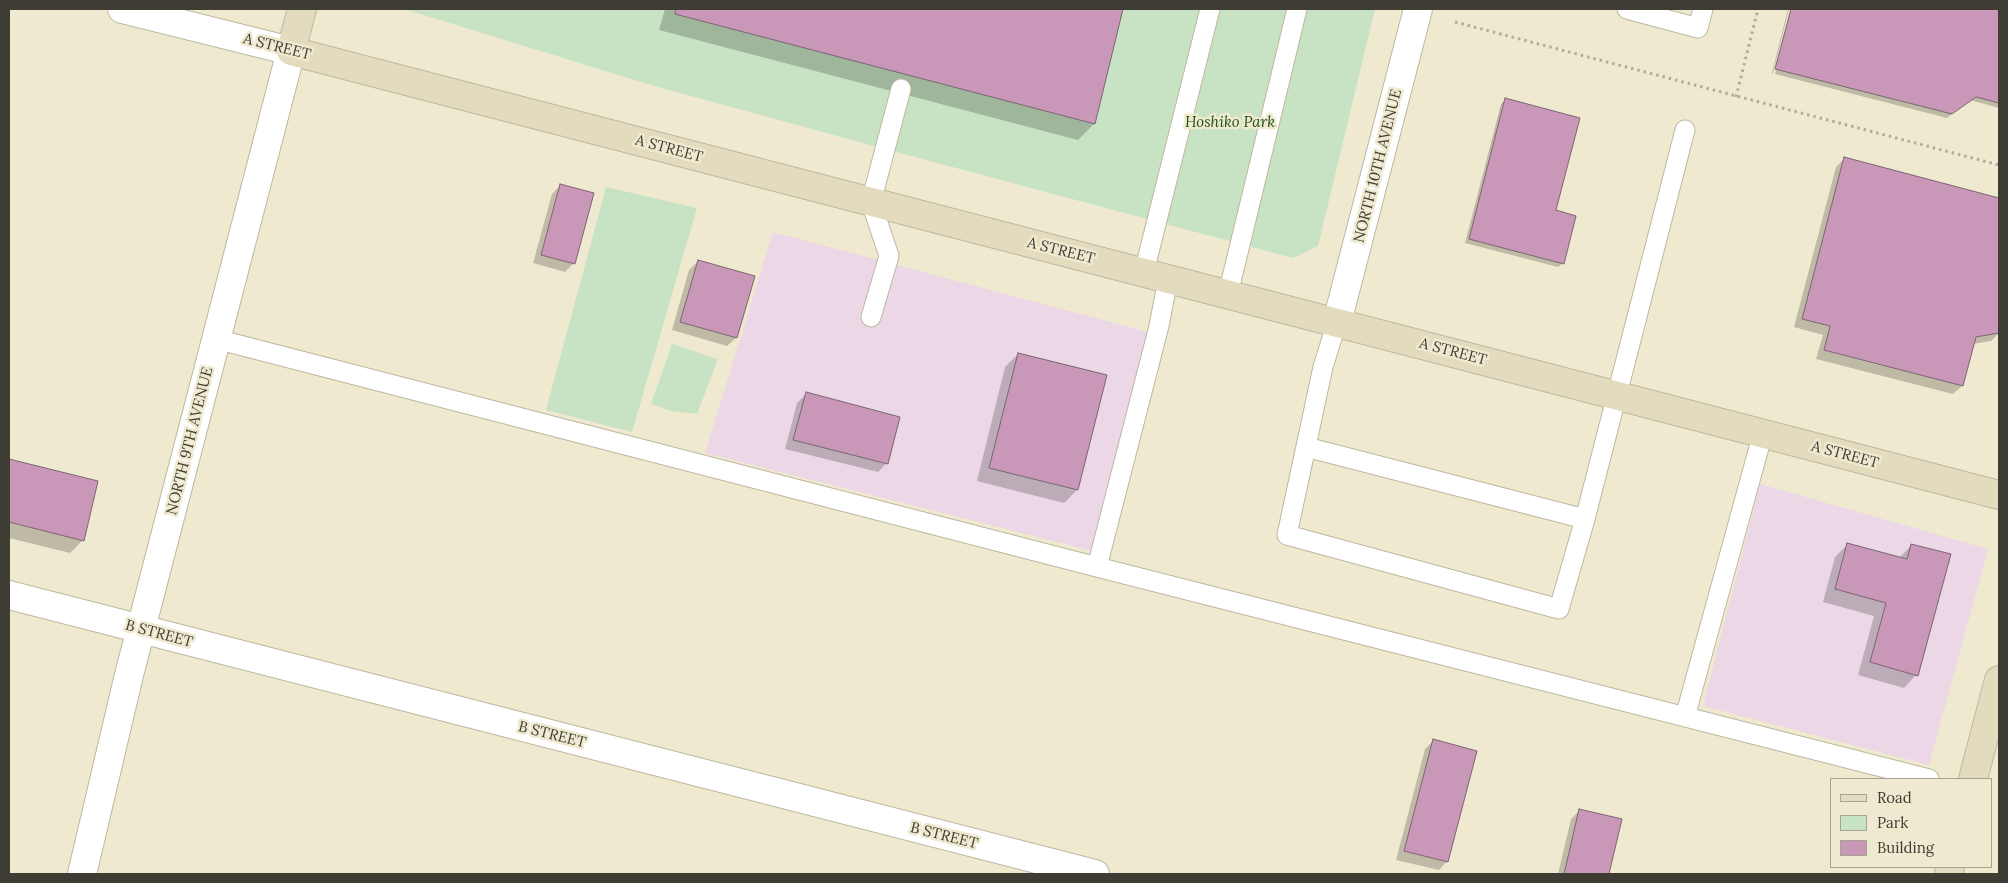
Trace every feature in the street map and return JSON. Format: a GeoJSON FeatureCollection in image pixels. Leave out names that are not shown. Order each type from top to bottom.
{"type":"FeatureCollection","features":[{"type":"Feature","properties":{"kind":"street","name":"A STREET"},"geometry":{"type":"LineString","coordinates":[[122,9],[291,51],[1999,495]]}},
{"type":"Feature","properties":{"kind":"street","name":"NORTH 9TH AVENUE"},"geometry":{"type":"LineString","coordinates":[[82,874],[141,629],[302,9]]}},
{"type":"Feature","properties":{"kind":"street","name":"NORTH 10TH AVENUE"},"geometry":{"type":"LineString","coordinates":[[1337,322],[1418,9]]}},
{"type":"Feature","properties":{"kind":"street","name":"B STREET"},"geometry":{"type":"LineString","coordinates":[[9,595],[1095,874]]}},
{"type":"Feature","properties":{"kind":"street"},"geometry":{"type":"LineString","coordinates":[[1973,778],[1999,680]]}},
{"type":"Feature","properties":{"kind":"lane"},"geometry":{"type":"LineString","coordinates":[[1097,567],[1159,326],[1156,275],[1210,9]]}},
{"type":"Feature","properties":{"kind":"lane"},"geometry":{"type":"LineString","coordinates":[[1228,294],[1296,9]]}},
{"type":"Feature","properties":{"kind":"lane"},"geometry":{"type":"LineString","coordinates":[[1627,9],[1698,28],[1703,9]]}},
{"type":"Feature","properties":{"kind":"lane"},"geometry":{"type":"LineString","coordinates":[[871,317],[889,256],[871,202],[901,89]]}},
{"type":"Feature","properties":{"kind":"lane"},"geometry":{"type":"LineString","coordinates":[[1337,322],[1323,366],[1287,535],[1559,609],[1618,395],[1685,130]]}},
{"type":"Feature","properties":{"kind":"lane"},"geometry":{"type":"LineString","coordinates":[[216,339],[1097,567],[1925,778]]}},
{"type":"Feature","properties":{"kind":"lane"},"geometry":{"type":"LineString","coordinates":[[1685,717],[1763,433]]}},
{"type":"Feature","properties":{"kind":"lane"},"geometry":{"type":"LineString","coordinates":[[1306,447],[1585,519]]}},
{"type":"Feature","properties":{"kind":"path"},"geometry":{"type":"LineString","coordinates":[[1736,97],[1758,9]]}},
{"type":"Feature","properties":{"kind":"path"},"geometry":{"type":"LineString","coordinates":[[1455,22],[1999,166]]}},
{"type":"Feature","properties":{"kind":"shaded area"},"geometry":{"type":"Polygon","coordinates":[[[773,232],[1148,332],[1093,551],[705,453],[773,232]]]}},
{"type":"Feature","properties":{"kind":"shaded area"},"geometry":{"type":"Polygon","coordinates":[[[1760,484],[1988,549],[1929,765],[1703,706],[1760,484]]]}},
{"type":"Feature","properties":{"kind":"green space","name":"Hoshiko Park"},"geometry":{"type":"Polygon","coordinates":[[[404,9],[1375,9],[1318,246],[1293,258],[651,85],[404,9]]]}},
{"type":"Feature","properties":{"kind":"green space"},"geometry":{"type":"Polygon","coordinates":[[[606,187],[697,208],[632,432],[546,410],[606,187]]]}},
{"type":"Feature","properties":{"kind":"green space"},"geometry":{"type":"Polygon","coordinates":[[[672,344],[718,359],[697,414],[671,411],[651,404],[672,344]]]}},
{"type":"Feature","properties":{"kind":"building"},"geometry":{"type":"Polygon","coordinates":[[[676,9],[1123,9],[1095,124],[675,14],[676,9]]]}},
{"type":"Feature","properties":{"kind":"building"},"geometry":{"type":"Polygon","coordinates":[[[1791,9],[1999,9],[1999,103],[1976,97],[1952,114],[1775,69],[1791,9]]]}},
{"type":"Feature","properties":{"kind":"building"},"geometry":{"type":"Polygon","coordinates":[[[1505,98],[1580,118],[1556,210],[1576,216],[1564,264],[1469,239],[1505,98]]]}},
{"type":"Feature","properties":{"kind":"building"},"geometry":{"type":"Polygon","coordinates":[[[1844,157],[1999,198],[1999,333],[1976,337],[1963,386],[1824,350],[1830,326],[1802,319],[1844,157]]]}},
{"type":"Feature","properties":{"kind":"building"},"geometry":{"type":"Polygon","coordinates":[[[560,184],[594,193],[575,264],[541,255],[560,184]]]}},
{"type":"Feature","properties":{"kind":"building"},"geometry":{"type":"Polygon","coordinates":[[[698,260],[755,276],[737,338],[680,322],[698,260]]]}},
{"type":"Feature","properties":{"kind":"building"},"geometry":{"type":"Polygon","coordinates":[[[1018,353],[1107,375],[1078,490],[989,468],[1018,353]]]}},
{"type":"Feature","properties":{"kind":"building"},"geometry":{"type":"Polygon","coordinates":[[[806,392],[900,417],[888,464],[793,440],[806,392]]]}},
{"type":"Feature","properties":{"kind":"building"},"geometry":{"type":"Polygon","coordinates":[[[9,459],[98,481],[84,541],[9,522],[9,459]]]}},
{"type":"Feature","properties":{"kind":"building"},"geometry":{"type":"Polygon","coordinates":[[[1847,543],[1907,559],[1911,544],[1951,554],[1918,676],[1870,662],[1886,603],[1835,589],[1847,543]]]}},
{"type":"Feature","properties":{"kind":"building"},"geometry":{"type":"Polygon","coordinates":[[[1433,739],[1477,751],[1448,862],[1404,851],[1433,739]]]}},
{"type":"Feature","properties":{"kind":"building"},"geometry":{"type":"Polygon","coordinates":[[[1579,809],[1622,819],[1609,874],[1564,874],[1579,809]]]}}]}
